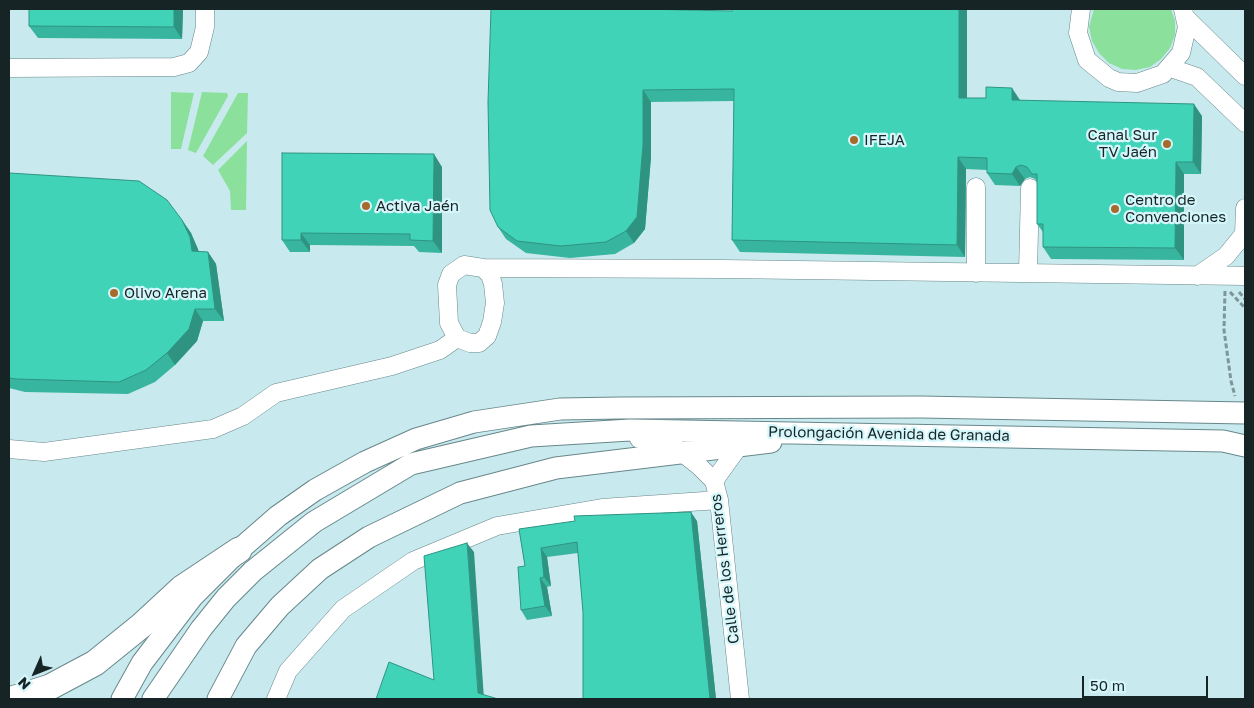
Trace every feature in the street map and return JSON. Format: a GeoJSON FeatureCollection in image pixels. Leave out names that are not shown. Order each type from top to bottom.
{"type":"FeatureCollection","features":[{"type":"Feature","properties":{"kind":"highway"},"geometry":{"type":"LineString","coordinates":[[12,699],[50,686],[95,663],[142,625],[182,588],[239,550]]}},
{"type":"Feature","properties":{"kind":"main road","name":"Prolongación Avenida de Granada"},"geometry":{"type":"LineString","coordinates":[[122,699],[142,662],[193,596],[239,550],[278,516],[315,490],[365,462],[416,439],[474,422],[560,409],[921,407],[1113,412],[1241,408]]}},
{"type":"Feature","properties":{"kind":"main road","name":"Prolongación Avenida de Granada"},"geometry":{"type":"LineString","coordinates":[[153,699],[175,664],[226,598],[253,571],[314,522],[411,464],[531,436],[630,430],[834,432],[1224,441],[1245,446]]}},
{"type":"Feature","properties":{"kind":"main road"},"geometry":{"type":"LineString","coordinates":[[218,699],[246,646],[280,606],[320,569],[369,537],[460,493],[556,468],[739,446],[834,432]]}},
{"type":"Feature","properties":{"kind":"street"},"geometry":{"type":"LineString","coordinates":[[9,68],[174,67],[189,63],[199,52],[205,27],[205,9]]}},
{"type":"Feature","properties":{"kind":"street"},"geometry":{"type":"LineString","coordinates":[[1081,9],[1078,23],[1079,42],[1087,60],[1100,73],[1118,82],[1136,83],[1155,79],[1171,68],[1185,45],[1185,13]]}},
{"type":"Feature","properties":{"kind":"street"},"geometry":{"type":"LineString","coordinates":[[1185,13],[1245,76]]}},
{"type":"Feature","properties":{"kind":"street"},"geometry":{"type":"LineString","coordinates":[[1171,68],[1197,77],[1245,123]]}},
{"type":"Feature","properties":{"kind":"street"},"geometry":{"type":"LineString","coordinates":[[976,187],[976,272]]}},
{"type":"Feature","properties":{"kind":"street"},"geometry":{"type":"LineString","coordinates":[[1028,272],[1030,188]]}},
{"type":"Feature","properties":{"kind":"street"},"geometry":{"type":"LineString","coordinates":[[1197,276],[1226,256],[1245,234],[1245,208]]}},
{"type":"Feature","properties":{"kind":"street"},"geometry":{"type":"LineString","coordinates":[[483,268],[490,275],[495,303],[490,330],[479,343],[470,343],[457,338],[449,323],[446,305],[447,285],[451,274],[464,265],[483,268],[1028,272],[1245,276]]}},
{"type":"Feature","properties":{"kind":"street"},"geometry":{"type":"LineString","coordinates":[[9,449],[44,452],[214,428],[243,416],[276,393],[392,366],[440,350],[457,338]]}},
{"type":"Feature","properties":{"kind":"street"},"geometry":{"type":"LineString","coordinates":[[531,436],[560,440],[655,439],[670,443],[683,452],[714,481]]}},
{"type":"Feature","properties":{"kind":"street","name":"Calle de los Herreros"},"geometry":{"type":"LineString","coordinates":[[739,446],[714,481],[718,500],[740,699]]}},
{"type":"Feature","properties":{"kind":"street"},"geometry":{"type":"LineString","coordinates":[[276,699],[288,671],[343,608],[413,561],[497,526],[602,508],[718,500]]}},
{"type":"Feature","properties":{"kind":"path"},"geometry":{"type":"LineString","coordinates":[[1241,408],[1231,381],[1224,330],[1225,287],[1245,308]]}},
{"type":"Feature","properties":{"kind":"green space"},"geometry":{"type":"Polygon","coordinates":[[[1094,9],[1171,9],[1175,21],[1175,35],[1170,48],[1161,59],[1150,67],[1136,70],[1122,69],[1109,63],[1099,53],[1092,41],[1089,27],[1094,9]]]}},
{"type":"Feature","properties":{"kind":"green space"},"geometry":{"type":"Polygon","coordinates":[[[171,92],[194,93],[181,149],[171,149],[171,92]]]}},
{"type":"Feature","properties":{"kind":"green space"},"geometry":{"type":"Polygon","coordinates":[[[202,92],[227,93],[228,96],[196,153],[188,150],[202,92]]]}},
{"type":"Feature","properties":{"kind":"green space"},"geometry":{"type":"Polygon","coordinates":[[[238,93],[248,93],[247,133],[213,165],[203,156],[238,93]]]}},
{"type":"Feature","properties":{"kind":"green space"},"geometry":{"type":"Polygon","coordinates":[[[247,141],[246,210],[231,210],[230,191],[218,170],[247,141]]]}},
{"type":"Feature","properties":{"kind":"building"},"geometry":{"type":"Polygon","coordinates":[[[29,9],[174,9],[174,27],[29,26],[29,9]]]}},
{"type":"Feature","properties":{"kind":"building"},"geometry":{"type":"Polygon","coordinates":[[[491,9],[732,11],[732,9],[959,9],[959,98],[986,98],[986,87],[1012,88],[1012,100],[1194,104],[1193,162],[1176,162],[1175,248],[1043,247],[1043,224],[1037,224],[1037,174],[1032,174],[1027,167],[1021,165],[1016,167],[1012,174],[987,173],[987,158],[958,157],[957,245],[732,240],[734,89],[643,90],[643,145],[637,217],[626,231],[606,242],[561,246],[517,241],[498,227],[490,210],[488,102],[491,9]]]}},
{"type":"Feature","properties":{"kind":"building","name":"Activa Jaén"},"geometry":{"type":"Polygon","coordinates":[[[282,153],[434,154],[433,241],[410,240],[410,234],[301,233],[301,240],[282,240],[282,153]]]}},
{"type":"Feature","properties":{"kind":"building","name":"Olivo Arena"},"geometry":{"type":"Polygon","coordinates":[[[9,173],[139,181],[167,200],[182,220],[190,237],[192,251],[208,252],[215,309],[195,309],[189,329],[167,353],[146,370],[119,382],[9,378],[9,173]]]}},
{"type":"Feature","properties":{"kind":"building"},"geometry":{"type":"Polygon","coordinates":[[[691,512],[710,699],[583,699],[583,612],[577,542],[541,548],[544,577],[540,578],[545,606],[521,610],[518,567],[525,566],[519,529],[575,521],[574,516],[691,512]]]}},
{"type":"Feature","properties":{"kind":"building"},"geometry":{"type":"Polygon","coordinates":[[[467,543],[478,693],[498,699],[376,699],[389,662],[434,680],[424,556],[467,543]]]}},
{"type":"Feature","properties":{"kind":"place","name":"IFEJA"},"geometry":{"type":"Point","coordinates":[854,140]}},
{"type":"Feature","properties":{"kind":"place","name":"Canal Sur TV Jaén"},"geometry":{"type":"Point","coordinates":[1167,144]}},
{"type":"Feature","properties":{"kind":"place","name":"Activa Jaén"},"geometry":{"type":"Point","coordinates":[366,206]}},
{"type":"Feature","properties":{"kind":"place","name":"Centro de Convenciones"},"geometry":{"type":"Point","coordinates":[1115,209]}},
{"type":"Feature","properties":{"kind":"place","name":"Olivo Arena"},"geometry":{"type":"Point","coordinates":[114,293]}}]}
